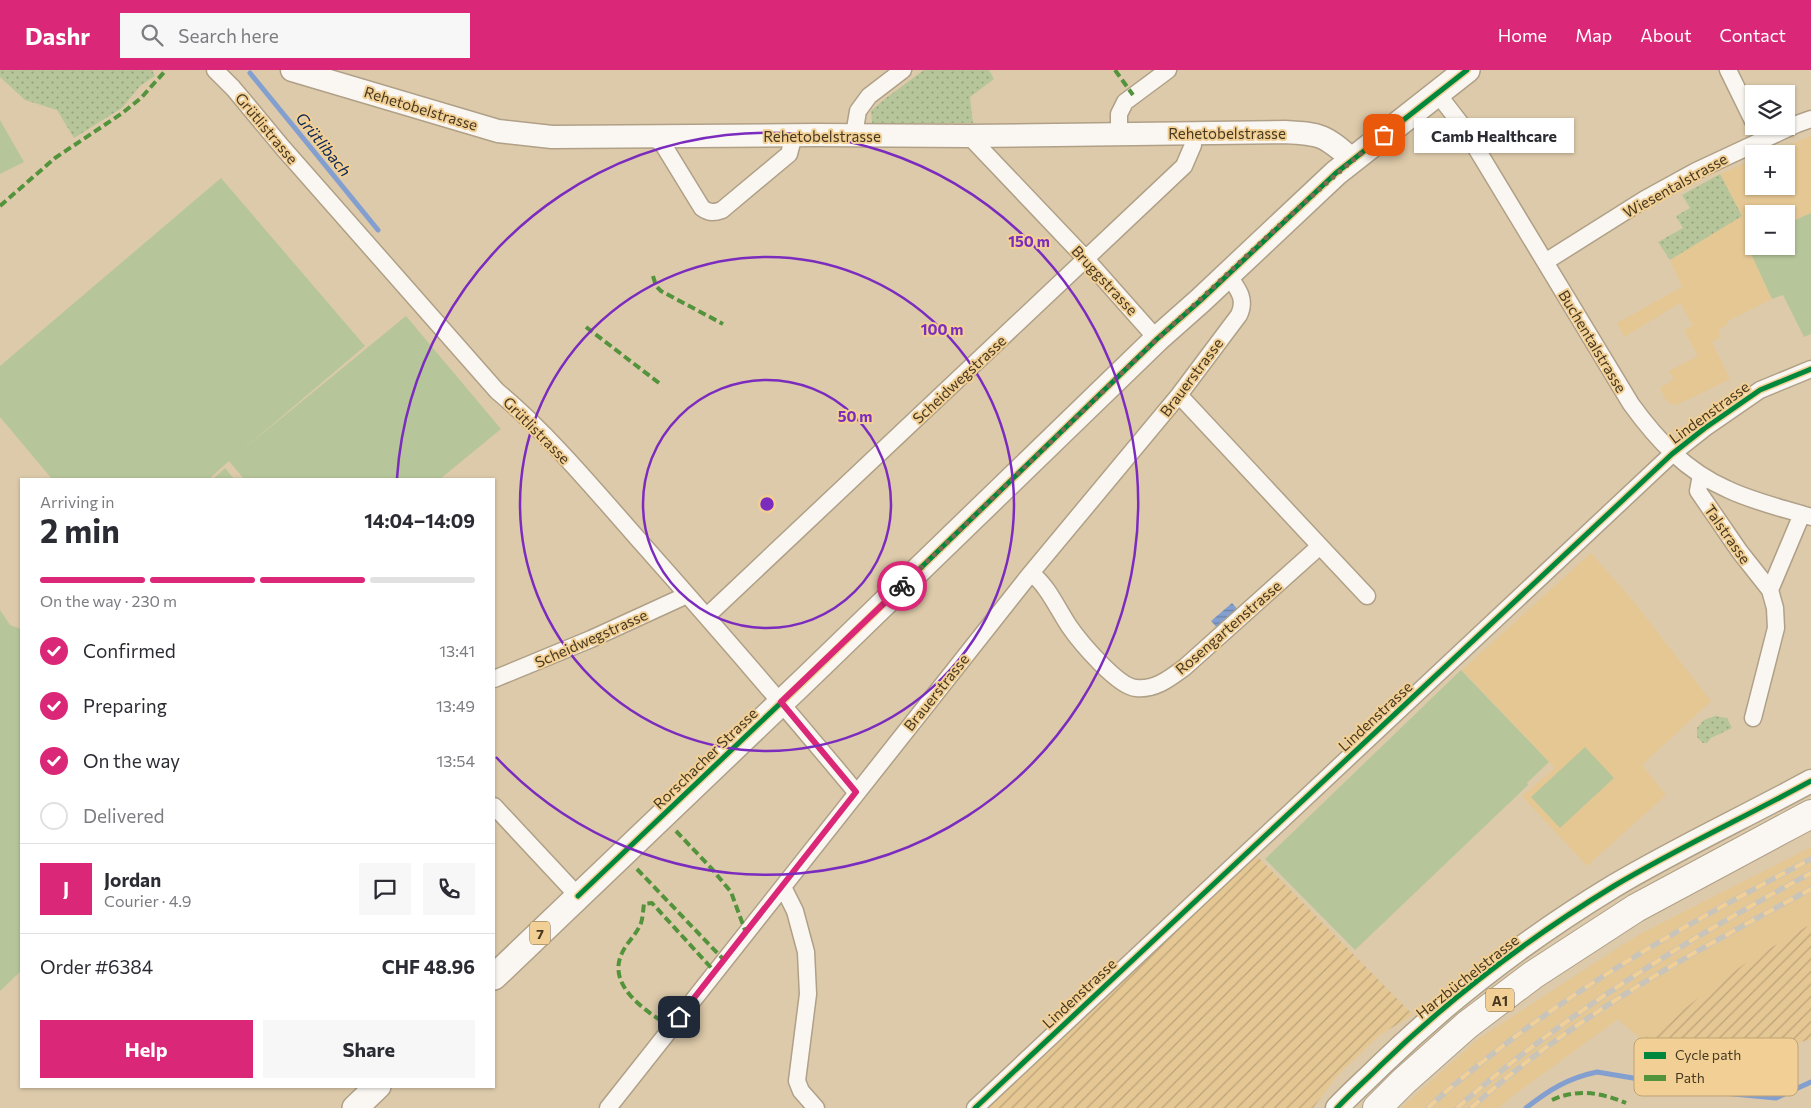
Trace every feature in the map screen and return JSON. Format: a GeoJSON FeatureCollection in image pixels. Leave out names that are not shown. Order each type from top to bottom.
{"type":"FeatureCollection","features":[{"type":"Feature","properties":{"kind":"highway","name":"A1"},"geometry":{"type":"LineString","coordinates":[[1377,1108],[1404,1081],[1467,1025],[1533,975],[1636,908],[1811,814]]}},
{"type":"Feature","properties":{"kind":"main road","name":"Rorschacher Strasse"},"geometry":{"type":"LineString","coordinates":[[495,976],[1157,339],[1336,173],[1467,70]]}},
{"type":"Feature","properties":{"kind":"main road"},"geometry":{"type":"LineString","coordinates":[[355,1108],[376,1088]]}},
{"type":"Feature","properties":{"kind":"street","name":"Grütlistrasse"},"geometry":{"type":"LineString","coordinates":[[215,70],[233,88],[278,143],[497,391],[519,409],[585,478],[707,616],[856,792]]}},
{"type":"Feature","properties":{"kind":"street","name":"Rehetobelstrasse"},"geometry":{"type":"LineString","coordinates":[[292,70],[498,131],[552,138],[1285,132],[1324,137],[1353,160]]}},
{"type":"Feature","properties":{"kind":"street"},"geometry":{"type":"LineString","coordinates":[[854,136],[858,111],[869,96],[903,70]]}},
{"type":"Feature","properties":{"kind":"street"},"geometry":{"type":"LineString","coordinates":[[1118,134],[1120,114],[1125,102],[1168,70]]}},
{"type":"Feature","properties":{"kind":"street"},"geometry":{"type":"LineString","coordinates":[[1728,70],[1745,105]]}},
{"type":"Feature","properties":{"kind":"street","name":"Buchentalstrasse"},"geometry":{"type":"LineString","coordinates":[[1437,93],[1464,128],[1631,404],[1658,440],[1672,454],[1701,475],[1727,489],[1752,499],[1807,515]]}},
{"type":"Feature","properties":{"kind":"street","name":"Wiesentalstrasse"},"geometry":{"type":"LineString","coordinates":[[1795,122],[1811,119]]}},
{"type":"Feature","properties":{"kind":"street","name":"Scheidwegstrasse"},"geometry":{"type":"LineString","coordinates":[[707,616],[1184,166],[1190,156],[1193,133]]}},
{"type":"Feature","properties":{"kind":"street"},"geometry":{"type":"LineString","coordinates":[[654,137],[664,146],[702,208],[708,212],[715,213],[722,210],[789,154],[794,135]]}},
{"type":"Feature","properties":{"kind":"street","name":"Wiesentalstrasse"},"geometry":{"type":"LineString","coordinates":[[1545,262],[1645,199],[1696,171],[1750,135]]}},
{"type":"Feature","properties":{"kind":"street","name":"Bruggstrasse"},"geometry":{"type":"LineString","coordinates":[[969,136],[1086,259],[1157,339]]}},
{"type":"Feature","properties":{"kind":"street","name":"Brauerstrasse"},"geometry":{"type":"LineString","coordinates":[[608,1108],[1031,573],[1179,395],[1239,315],[1243,306],[1240,292],[1227,274]]}},
{"type":"Feature","properties":{"kind":"street","name":"Lindenstrasse"},"geometry":{"type":"LineString","coordinates":[[975,1108],[1672,454],[1705,428],[1760,390],[1811,369]]}},
{"type":"Feature","properties":{"kind":"street"},"geometry":{"type":"LineString","coordinates":[[1179,395],[1367,596]]}},
{"type":"Feature","properties":{"kind":"street","name":"Talstrasse"},"geometry":{"type":"LineString","coordinates":[[1701,475],[1698,491],[1740,552],[1770,590],[1775,608],[1776,628],[1753,718]]}},
{"type":"Feature","properties":{"kind":"street"},"geometry":{"type":"LineString","coordinates":[[1770,590],[1807,515]]}},
{"type":"Feature","properties":{"kind":"street","name":"Rosengartenstrasse"},"geometry":{"type":"LineString","coordinates":[[1031,573],[1040,580],[1070,627],[1113,676],[1134,688],[1146,688],[1167,680],[1185,667],[1320,546]]}},
{"type":"Feature","properties":{"kind":"street","name":"Scheidwegstrasse"},"geometry":{"type":"LineString","coordinates":[[495,679],[591,639],[687,595]]}},
{"type":"Feature","properties":{"kind":"street","name":"Harzbüchelstrasse"},"geometry":{"type":"LineString","coordinates":[[1337,1108],[1408,1038],[1482,976],[1549,928],[1642,870],[1811,782]]}},
{"type":"Feature","properties":{"kind":"street"},"geometry":{"type":"LineString","coordinates":[[495,807],[578,896]]}},
{"type":"Feature","properties":{"kind":"street"},"geometry":{"type":"LineString","coordinates":[[783,887],[795,910],[806,952],[808,994],[797,1081],[801,1092],[816,1108]]}},
{"type":"Feature","properties":{"kind":"shaded area"},"geometry":{"type":"Polygon","coordinates":[[[1811,136],[1811,213],[1795,220],[1795,205],[1745,205],[1745,255],[1752,255],[1772,299],[1728,321],[1728,324],[1718,330],[1721,337],[1712,342],[1730,379],[1683,402],[1675,405],[1669,403],[1660,388],[1674,379],[1669,371],[1698,356],[1684,330],[1693,325],[1680,303],[1624,337],[1617,323],[1682,287],[1670,260],[1742,216],[1720,174],[1745,163],[1745,195],[1795,195],[1795,145],[1789,145],[1811,136]]]}},
{"type":"Feature","properties":{"kind":"shaded area"},"geometry":{"type":"Polygon","coordinates":[[[1591,553],[1634,602],[1711,701],[1642,765],[1666,795],[1587,866],[1522,796],[1555,768],[1462,670],[1591,553]]]}},
{"type":"Feature","properties":{"kind":"shaded area"},"geometry":{"type":"Polygon","coordinates":[[[1811,847],[1811,924],[1747,962],[1645,1038],[1640,1038],[1618,1019],[1511,1097],[1499,1108],[1401,1108],[1478,1039],[1638,935],[1811,847]]]}},
{"type":"Feature","properties":{"kind":"shaded area"},"geometry":{"type":"Polygon","coordinates":[[[1256,855],[1413,1015],[1380,1035],[1338,1075],[1313,1108],[988,1108],[1256,855]]]}},
{"type":"Feature","properties":{"kind":"shaded area"},"geometry":{"type":"Polygon","coordinates":[[[1811,924],[1811,1039],[1798,1043],[1798,1038],[1645,1038],[1747,962],[1811,924]]]}},
{"type":"Feature","properties":{"kind":"green space"},"geometry":{"type":"Polygon","coordinates":[[[0,70],[152,70],[155,76],[140,86],[122,108],[74,138],[57,110],[25,100],[0,77],[0,70]]]}},
{"type":"Feature","properties":{"kind":"green space"},"geometry":{"type":"Polygon","coordinates":[[[924,70],[989,70],[994,79],[970,97],[973,123],[872,123],[871,111],[924,70]]]}},
{"type":"Feature","properties":{"kind":"green space"},"geometry":{"type":"Polygon","coordinates":[[[0,120],[24,162],[0,174],[0,120]]]}},
{"type":"Feature","properties":{"kind":"green space"},"geometry":{"type":"Polygon","coordinates":[[[1720,174],[1742,216],[1670,260],[1658,242],[1683,228],[1676,216],[1690,208],[1682,195],[1720,174]]]}},
{"type":"Feature","properties":{"kind":"green space"},"geometry":{"type":"Polygon","coordinates":[[[221,178],[365,346],[240,452],[406,316],[501,429],[441,478],[243,478],[229,461],[210,478],[51,478],[0,417],[0,366],[221,178]]]}},
{"type":"Feature","properties":{"kind":"green space"},"geometry":{"type":"Polygon","coordinates":[[[1811,213],[1811,334],[1804,337],[1783,295],[1772,299],[1752,255],[1795,255],[1795,220],[1811,213]]]}},
{"type":"Feature","properties":{"kind":"green space"},"geometry":{"type":"Polygon","coordinates":[[[225,468],[233,478],[214,478],[225,468]]]}},
{"type":"Feature","properties":{"kind":"green space"},"geometry":{"type":"Polygon","coordinates":[[[0,610],[10,625],[20,629],[20,972],[0,991],[0,610]]]}},
{"type":"Feature","properties":{"kind":"green space"},"geometry":{"type":"Polygon","coordinates":[[[1461,670],[1549,762],[1527,783],[1528,785],[1355,950],[1265,859],[1461,670]]]}},
{"type":"Feature","properties":{"kind":"green space"},"geometry":{"type":"Polygon","coordinates":[[[1715,716],[1727,718],[1732,728],[1711,738],[1707,743],[1703,743],[1697,737],[1697,728],[1704,720],[1715,716]]]}},
{"type":"Feature","properties":{"kind":"green space"},"geometry":{"type":"Polygon","coordinates":[[[1585,747],[1614,778],[1560,828],[1531,797],[1585,747]]]}},
{"type":"Feature","properties":{"kind":"water"},"geometry":{"type":"Polygon","coordinates":[[[1232,603],[1239,611],[1219,630],[1211,621],[1232,603]]]}},
{"type":"Feature","properties":{"kind":"waterway","name":"Grütlibach"},"geometry":{"type":"LineString","coordinates":[[250,73],[378,230]]}},
{"type":"Feature","properties":{"kind":"waterway"},"geometry":{"type":"LineString","coordinates":[[1526,1108],[1559,1086],[1597,1072],[1634,1078]]}},
{"type":"Feature","properties":{"kind":"waterway"},"geometry":{"type":"LineString","coordinates":[[1798,1088],[1811,1082]]}},
{"type":"Feature","properties":{"kind":"waterway"},"geometry":{"type":"LineString","coordinates":[[1755,1096],[1776,1098],[1780,1096]]}},
{"type":"Feature","properties":{"kind":"railway"},"geometry":{"type":"LineString","coordinates":[[1428,1108],[1516,1036],[1587,987],[1697,920],[1811,859]]}},
{"type":"Feature","properties":{"kind":"railway"},"geometry":{"type":"LineString","coordinates":[[1457,1108],[1540,1041],[1627,980],[1764,898],[1811,873]]}},
{"type":"Feature","properties":{"kind":"railway"},"geometry":{"type":"LineString","coordinates":[[1471,1108],[1509,1075],[1591,1016],[1634,988],[1722,937],[1811,889]]}},
{"type":"Feature","properties":{"kind":"marked path"},"geometry":{"type":"LineString","coordinates":[[0,206],[55,158],[121,114],[141,98],[166,70]]}},
{"type":"Feature","properties":{"kind":"marked path"},"geometry":{"type":"LineString","coordinates":[[1115,70],[1133,95]]}},
{"type":"Feature","properties":{"kind":"marked path"},"geometry":{"type":"LineString","coordinates":[[653,276],[656,286],[661,291],[723,324]]}},
{"type":"Feature","properties":{"kind":"marked path"},"geometry":{"type":"LineString","coordinates":[[586,327],[659,383]]}},
{"type":"Feature","properties":{"kind":"marked path"},"geometry":{"type":"LineString","coordinates":[[676,831],[731,892],[746,933]]}},
{"type":"Feature","properties":{"kind":"marked path"},"geometry":{"type":"LineString","coordinates":[[637,869],[724,960]]}},
{"type":"Feature","properties":{"kind":"marked path"},"geometry":{"type":"LineString","coordinates":[[671,1027],[641,1006],[624,987],[620,976],[619,965],[622,953],[641,923],[644,904],[652,903],[715,972]]}},
{"type":"Feature","properties":{"kind":"marked path"},"geometry":{"type":"LineString","coordinates":[[1552,1100],[1571,1094],[1589,1093],[1599,1094],[1626,1103]]}},
{"type":"Feature","properties":{"kind":"cycle path"},"geometry":{"type":"LineString","coordinates":[[578,896],[808,677],[1157,339],[1336,173],[1467,70]]}},
{"type":"Feature","properties":{"kind":"cycle path"},"geometry":{"type":"LineString","coordinates":[[975,1108],[1672,454],[1705,428],[1760,390],[1811,369]]}},
{"type":"Feature","properties":{"kind":"cycle path"},"geometry":{"type":"LineString","coordinates":[[1337,1108],[1407,1041],[1463,992],[1552,926],[1638,872],[1811,781]]}},
{"type":"Feature","properties":{"kind":"way so far"},"geometry":{"type":"LineString","coordinates":[[902,586],[1157,339],[1336,173],[1384,135]]}},
{"type":"Feature","properties":{"kind":"place","name":"Camb Healthcare"},"geometry":{"type":"Point","coordinates":[1384,135]}},
{"type":"Feature","properties":{"kind":"route"},"geometry":{"type":"LineString","coordinates":[[679,1017],[856,792],[781,702],[902,586]]}}]}
